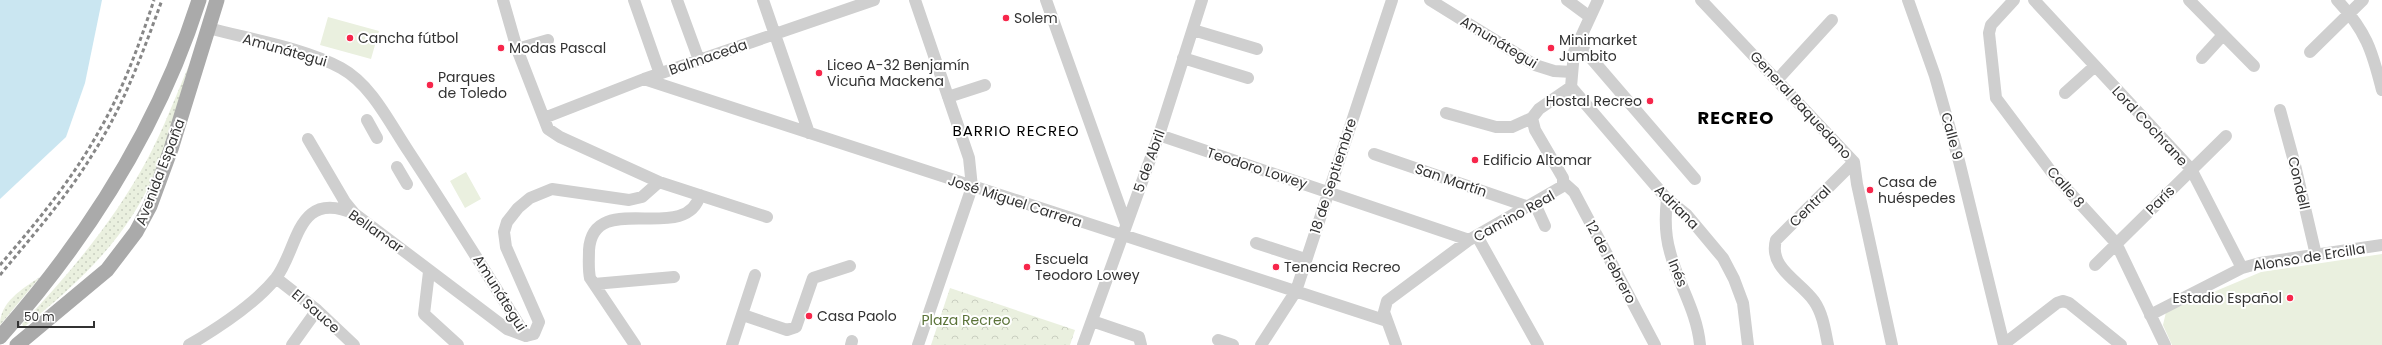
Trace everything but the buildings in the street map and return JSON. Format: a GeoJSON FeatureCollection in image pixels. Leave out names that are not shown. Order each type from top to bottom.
{"type":"FeatureCollection","features":[{"type":"Feature","properties":{"kind":"main road","name":"Avenida España"},"geometry":{"type":"LineString","coordinates":[[0,337],[40,291],[81,235],[145,131],[185,44],[199,0]]}},
{"type":"Feature","properties":{"kind":"main road","name":"Avenida España"},"geometry":{"type":"LineString","coordinates":[[17,345],[103,274],[119,257],[136,232],[150,206],[171,149],[217,0]]}},
{"type":"Feature","properties":{"kind":"street"},"geometry":{"type":"LineString","coordinates":[[503,0],[517,49],[548,129],[560,137],[659,182],[767,217]]}},
{"type":"Feature","properties":{"kind":"street"},"geometry":{"type":"LineString","coordinates":[[634,0],[660,74]]}},
{"type":"Feature","properties":{"kind":"street"},"geometry":{"type":"LineString","coordinates":[[677,0],[698,60]]}},
{"type":"Feature","properties":{"kind":"street"},"geometry":{"type":"LineString","coordinates":[[762,0],[809,133]]}},
{"type":"Feature","properties":{"kind":"street","name":"Balmaceda"},"geometry":{"type":"LineString","coordinates":[[544,118],[644,79],[874,0]]}},
{"type":"Feature","properties":{"kind":"street"},"geometry":{"type":"LineString","coordinates":[[915,0],[969,158],[972,187],[918,345]]}},
{"type":"Feature","properties":{"kind":"street"},"geometry":{"type":"LineString","coordinates":[[1046,0],[1126,224]]}},
{"type":"Feature","properties":{"kind":"street","name":"5 de Abril"},"geometry":{"type":"LineString","coordinates":[[1083,345],[1159,135],[1202,0]]}},
{"type":"Feature","properties":{"kind":"street","name":"18 de Septiembre"},"geometry":{"type":"LineString","coordinates":[[1261,345],[1296,291],[1305,259],[1392,0]]}},
{"type":"Feature","properties":{"kind":"street","name":"Amunátegui"},"geometry":{"type":"LineString","coordinates":[[1430,0],[1535,65],[1554,71],[1572,72]]}},
{"type":"Feature","properties":{"kind":"street"},"geometry":{"type":"LineString","coordinates":[[1567,0],[1590,17]]}},
{"type":"Feature","properties":{"kind":"street"},"geometry":{"type":"LineString","coordinates":[[1446,113],[1496,127],[1512,127],[1532,118],[1538,108],[1571,87],[1572,61],[1578,43],[1598,0]]}},
{"type":"Feature","properties":{"kind":"street","name":"General Baquedano"},"geometry":{"type":"LineString","coordinates":[[1701,0],[1778,79],[1854,162],[1857,184],[1892,345]]}},
{"type":"Feature","properties":{"kind":"street","name":"Calle 9"},"geometry":{"type":"LineString","coordinates":[[1908,0],[1937,83],[2004,345]]}},
{"type":"Feature","properties":{"kind":"street","name":"Calle 8"},"geometry":{"type":"LineString","coordinates":[[2014,0],[1991,24],[1989,33],[1996,98],[2053,174],[2116,243],[2165,345]]}},
{"type":"Feature","properties":{"kind":"street","name":"Lord Cochrane"},"geometry":{"type":"LineString","coordinates":[[2034,0],[2191,170],[2242,268]]}},
{"type":"Feature","properties":{"kind":"street"},"geometry":{"type":"LineString","coordinates":[[2189,0],[2254,66]]}},
{"type":"Feature","properties":{"kind":"street"},"geometry":{"type":"LineString","coordinates":[[2337,0],[2350,14],[2363,32],[2371,48],[2382,90]]}},
{"type":"Feature","properties":{"kind":"street"},"geometry":{"type":"LineString","coordinates":[[2310,52],[2363,0]]}},
{"type":"Feature","properties":{"kind":"street"},"geometry":{"type":"LineString","coordinates":[[1778,79],[1832,20]]}},
{"type":"Feature","properties":{"kind":"street","name":"Amunátegui"},"geometry":{"type":"LineString","coordinates":[[208,28],[322,59],[343,68],[360,84],[378,106],[455,220],[526,336],[534,334],[539,322],[506,247],[504,232],[507,222],[518,208],[530,198],[552,189],[629,200],[642,197],[659,182]]}},
{"type":"Feature","properties":{"kind":"street"},"geometry":{"type":"LineString","coordinates":[[1193,30],[1257,49]]}},
{"type":"Feature","properties":{"kind":"street"},"geometry":{"type":"LineString","coordinates":[[2202,58],[2223,35]]}},
{"type":"Feature","properties":{"kind":"street"},"geometry":{"type":"LineString","coordinates":[[517,49],[548,40]]}},
{"type":"Feature","properties":{"kind":"street"},"geometry":{"type":"LineString","coordinates":[[1578,43],[1695,179]]}},
{"type":"Feature","properties":{"kind":"street"},"geometry":{"type":"LineString","coordinates":[[1183,58],[1248,78]]}},
{"type":"Feature","properties":{"kind":"street"},"geometry":{"type":"LineString","coordinates":[[2065,93],[2095,66]]}},
{"type":"Feature","properties":{"kind":"street","name":"José Miguel Carrera"},"geometry":{"type":"LineString","coordinates":[[644,79],[1122,236],[1387,321]]}},
{"type":"Feature","properties":{"kind":"street"},"geometry":{"type":"LineString","coordinates":[[948,98],[985,85]]}},
{"type":"Feature","properties":{"kind":"street","name":"Adriana"},"geometry":{"type":"LineString","coordinates":[[1571,87],[1667,199],[1687,215],[1723,258],[1734,279],[1743,303],[1748,345]]}},
{"type":"Feature","properties":{"kind":"street","name":"Condell"},"geometry":{"type":"LineString","coordinates":[[2280,110],[2296,165],[2316,256]]}},
{"type":"Feature","properties":{"kind":"street","name":"Camino Real"},"geometry":{"type":"LineString","coordinates":[[1396,345],[1384,312],[1387,301],[1473,238],[1562,189],[1564,183],[1563,178],[1535,130],[1532,118]]}},
{"type":"Feature","properties":{"kind":"street"},"geometry":{"type":"LineString","coordinates":[[367,120],[377,138]]}},
{"type":"Feature","properties":{"kind":"street","name":"Teodoro Lowey"},"geometry":{"type":"LineString","coordinates":[[1159,135],[1473,238]]}},
{"type":"Feature","properties":{"kind":"street","name":"París"},"geometry":{"type":"LineString","coordinates":[[2095,266],[2116,243],[2226,136]]}},
{"type":"Feature","properties":{"kind":"street"},"geometry":{"type":"LineString","coordinates":[[308,140],[345,202],[355,214]]}},
{"type":"Feature","properties":{"kind":"street","name":"San Martín"},"geometry":{"type":"LineString","coordinates":[[1374,154],[1532,206]]}},
{"type":"Feature","properties":{"kind":"street","name":"Central"},"geometry":{"type":"LineString","coordinates":[[1828,345],[1818,308],[1814,300],[1781,267],[1774,253],[1776,240],[1854,162]]}},
{"type":"Feature","properties":{"kind":"street"},"geometry":{"type":"LineString","coordinates":[[397,167],[407,184]]}},
{"type":"Feature","properties":{"kind":"street","name":"12 de Febrero"},"geometry":{"type":"LineString","coordinates":[[1564,183],[1574,192],[1655,345]]}},
{"type":"Feature","properties":{"kind":"street"},"geometry":{"type":"LineString","coordinates":[[635,345],[594,284],[588,268],[590,243],[597,226],[611,219],[646,220],[691,211],[698,205],[700,195]]}},
{"type":"Feature","properties":{"kind":"street","name":"Inés"},"geometry":{"type":"LineString","coordinates":[[1667,199],[1666,231],[1670,251],[1699,328],[1700,345]]}},
{"type":"Feature","properties":{"kind":"street"},"geometry":{"type":"LineString","coordinates":[[1532,206],[1545,226]]}},
{"type":"Feature","properties":{"kind":"street","name":"Bellamar"},"geometry":{"type":"LineString","coordinates":[[189,345],[229,319],[276,278],[297,232],[308,216],[319,210],[329,208],[342,208],[355,214],[507,329],[526,336]]}},
{"type":"Feature","properties":{"kind":"street"},"geometry":{"type":"LineString","coordinates":[[1473,238],[1538,345]]}},
{"type":"Feature","properties":{"kind":"street"},"geometry":{"type":"LineString","coordinates":[[1256,243],[1305,259]]}},
{"type":"Feature","properties":{"kind":"street","name":"Alonso de Ercilla"},"geometry":{"type":"LineString","coordinates":[[2150,315],[2242,268],[2260,263],[2316,256],[2382,245]]}},
{"type":"Feature","properties":{"kind":"street"},"geometry":{"type":"LineString","coordinates":[[743,315],[788,330],[792,329],[796,327],[813,278],[850,266]]}},
{"type":"Feature","properties":{"kind":"street"},"geometry":{"type":"LineString","coordinates":[[430,272],[424,314],[458,345]]}},
{"type":"Feature","properties":{"kind":"street"},"geometry":{"type":"LineString","coordinates":[[732,345],[755,275]]}},
{"type":"Feature","properties":{"kind":"street"},"geometry":{"type":"LineString","coordinates":[[594,284],[674,277]]}},
{"type":"Feature","properties":{"kind":"street","name":"El Sauce"},"geometry":{"type":"LineString","coordinates":[[276,278],[317,310],[354,345]]}},
{"type":"Feature","properties":{"kind":"street"},"geometry":{"type":"LineString","coordinates":[[2004,345],[2058,302],[2063,301],[2069,303],[2121,345]]}},
{"type":"Feature","properties":{"kind":"street"},"geometry":{"type":"LineString","coordinates":[[292,345],[317,310]]}},
{"type":"Feature","properties":{"kind":"street"},"geometry":{"type":"LineString","coordinates":[[1092,321],[1139,337],[1141,345]]}},
{"type":"Feature","properties":{"kind":"street"},"geometry":{"type":"LineString","coordinates":[[1218,340],[1233,345]]}},
{"type":"Feature","properties":{"kind":"green space","name":"Cancha fútbol"},"geometry":{"type":"Polygon","coordinates":[[[328,17],[379,31],[371,59],[320,45],[328,17]]]}},
{"type":"Feature","properties":{"kind":"green space"},"geometry":{"type":"Polygon","coordinates":[[[190,63],[163,153],[147,190],[134,213],[119,235],[84,274],[24,327],[22,324],[91,245],[135,181],[159,135],[190,63]]]}},
{"type":"Feature","properties":{"kind":"green space"},"geometry":{"type":"Polygon","coordinates":[[[466,172],[481,199],[465,208],[450,181],[466,172]]]}},
{"type":"Feature","properties":{"kind":"green space","name":"Estadio Español"},"geometry":{"type":"Polygon","coordinates":[[[2382,254],[2382,345],[2172,345],[2163,325],[2166,312],[2261,272],[2382,254]]]}},
{"type":"Feature","properties":{"kind":"green space"},"geometry":{"type":"Polygon","coordinates":[[[40,277],[0,325],[4,309],[13,297],[19,291],[40,277]]]}},
{"type":"Feature","properties":{"kind":"green space","name":"Plaza Recreo"},"geometry":{"type":"Polygon","coordinates":[[[950,288],[1075,330],[1070,345],[931,345],[950,288]]]}},
{"type":"Feature","properties":{"kind":"water"},"geometry":{"type":"Polygon","coordinates":[[[0,0],[102,0],[85,83],[66,137],[0,199],[0,0]]]}},
{"type":"Feature","properties":{"kind":"railway"},"geometry":{"type":"LineString","coordinates":[[0,265],[65,184],[99,131],[116,100],[154,0]]}},
{"type":"Feature","properties":{"kind":"railway"},"geometry":{"type":"LineString","coordinates":[[0,275],[73,185],[105,134],[124,97],[162,0]]}},
{"type":"Feature","properties":{"kind":"place","name":"Solem"},"geometry":{"type":"Point","coordinates":[1006,18]}},
{"type":"Feature","properties":{"kind":"place","name":"Cancha fútbol"},"geometry":{"type":"Point","coordinates":[350,38]}},
{"type":"Feature","properties":{"kind":"place","name":"Modas Pascal"},"geometry":{"type":"Point","coordinates":[501,48]}},
{"type":"Feature","properties":{"kind":"place","name":"Minimarket Jumbito"},"geometry":{"type":"Point","coordinates":[1551,48]}},
{"type":"Feature","properties":{"kind":"place","name":"Liceo A-32 Benjamín Vicuña Mackena"},"geometry":{"type":"Point","coordinates":[819,73]}},
{"type":"Feature","properties":{"kind":"place","name":"Parques de Toledo"},"geometry":{"type":"Point","coordinates":[430,85]}},
{"type":"Feature","properties":{"kind":"place","name":"Hostal Recreo"},"geometry":{"type":"Point","coordinates":[1650,101]}},
{"type":"Feature","properties":{"kind":"place","name":"Edificio Altomar"},"geometry":{"type":"Point","coordinates":[1475,160]}},
{"type":"Feature","properties":{"kind":"place","name":"Casa de huéspedes"},"geometry":{"type":"Point","coordinates":[1870,190]}},
{"type":"Feature","properties":{"kind":"place","name":"Escuela Teodoro Lowey"},"geometry":{"type":"Point","coordinates":[1027,267]}},
{"type":"Feature","properties":{"kind":"place","name":"Tenencia Recreo"},"geometry":{"type":"Point","coordinates":[1276,267]}},
{"type":"Feature","properties":{"kind":"place","name":"Estadio Español"},"geometry":{"type":"Point","coordinates":[2290,298]}},
{"type":"Feature","properties":{"kind":"place","name":"Casa Paolo"},"geometry":{"type":"Point","coordinates":[809,316]}},
{"type":"Feature","properties":{"kind":"district","name":"RECREO"},"geometry":{"type":"Point","coordinates":[1736,117]}},
{"type":"Feature","properties":{"kind":"district","name":"BARRIO RECREO"},"geometry":{"type":"Point","coordinates":[1016,130]}}]}
